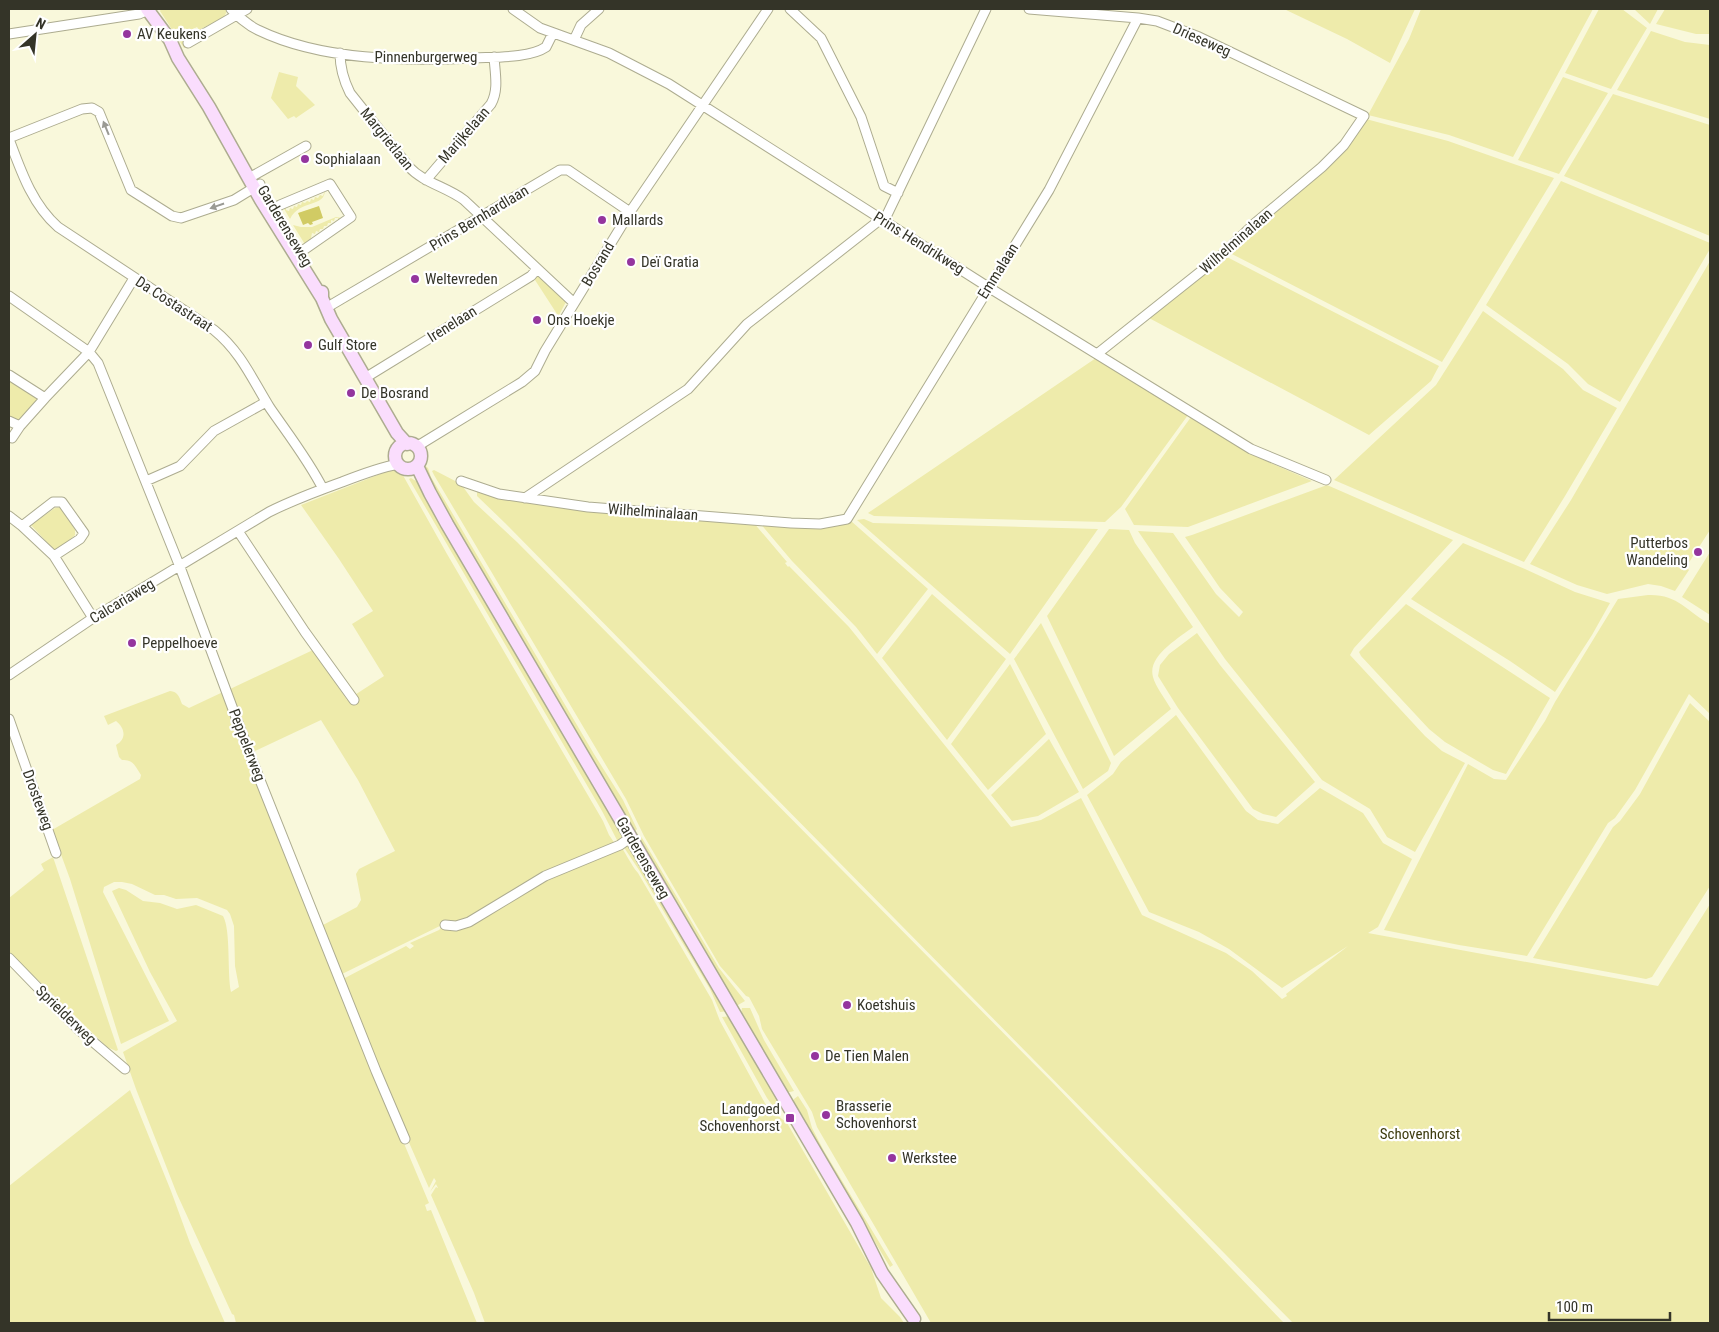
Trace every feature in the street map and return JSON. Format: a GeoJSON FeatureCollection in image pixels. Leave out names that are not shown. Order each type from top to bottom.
{"type":"FeatureCollection","features":[{"type":"Feature","properties":{"kind":"main road","name":"Garderenseweg"},"geometry":{"type":"LineString","coordinates":[[148,9],[170,40],[178,58],[205,99],[239,160],[254,181],[298,254],[365,378],[398,433],[406,451]]}},
{"type":"Feature","properties":{"kind":"main road"},"geometry":{"type":"LineString","coordinates":[[406,451],[421,458],[415,467],[404,468],[406,451]]}},
{"type":"Feature","properties":{"kind":"main road","name":"Garderenseweg"},"geometry":{"type":"LineString","coordinates":[[415,467],[857,1223],[882,1273],[915,1321]]}},
{"type":"Feature","properties":{"kind":"street"},"geometry":{"type":"LineString","coordinates":[[9,34],[139,14],[148,9]]}},
{"type":"Feature","properties":{"kind":"street"},"geometry":{"type":"LineString","coordinates":[[188,43],[234,12],[247,9]]}},
{"type":"Feature","properties":{"kind":"street","name":"Prins Hendrikweg"},"geometry":{"type":"LineString","coordinates":[[512,9],[553,33],[609,53],[669,84],[988,287],[1251,449],[1326,480]]}},
{"type":"Feature","properties":{"kind":"street"},"geometry":{"type":"LineString","coordinates":[[574,40],[581,25],[599,9]]}},
{"type":"Feature","properties":{"kind":"street","name":"Bosrand"},"geometry":{"type":"LineString","coordinates":[[406,451],[432,438],[522,382],[535,371],[545,351],[630,212],[768,9]]}},
{"type":"Feature","properties":{"kind":"street"},"geometry":{"type":"LineString","coordinates":[[790,9],[821,38],[861,116],[884,186],[898,193]]}},
{"type":"Feature","properties":{"kind":"street"},"geometry":{"type":"LineString","coordinates":[[525,498],[688,389],[747,324],[883,220],[898,193],[986,9]]}},
{"type":"Feature","properties":{"kind":"street","name":"Drieseweg"},"geometry":{"type":"LineString","coordinates":[[1029,9],[1157,21],[1199,37],[1364,116]]}},
{"type":"Feature","properties":{"kind":"street","name":"Pinnenburgerweg"},"geometry":{"type":"LineString","coordinates":[[234,12],[257,30],[284,40],[312,48],[394,60],[528,54],[546,47],[553,33]]}},
{"type":"Feature","properties":{"kind":"street","name":"Emmalaan"},"geometry":{"type":"LineString","coordinates":[[847,519],[1049,190],[1138,18]]}},
{"type":"Feature","properties":{"kind":"street","name":"Margrietlaan"},"geometry":{"type":"LineString","coordinates":[[340,53],[340,68],[350,93],[416,175],[456,193],[574,303]]}},
{"type":"Feature","properties":{"kind":"street","name":"Marijkelaan"},"geometry":{"type":"LineString","coordinates":[[426,180],[495,98],[494,57]]}},
{"type":"Feature","properties":{"kind":"street"},"geometry":{"type":"LineString","coordinates":[[9,139],[82,109],[92,108],[99,112],[131,190],[172,216],[180,218],[234,200],[254,181],[306,146]]}},
{"type":"Feature","properties":{"kind":"street","name":"Wilhelminalaan"},"geometry":{"type":"LineString","coordinates":[[1097,354],[1224,252],[1322,167],[1344,145],[1364,116]]}},
{"type":"Feature","properties":{"kind":"street","name":"Da Costastraat"},"geometry":{"type":"LineString","coordinates":[[9,139],[27,186],[46,216],[58,227],[214,330],[226,340],[237,353],[266,402],[323,489]]}},
{"type":"Feature","properties":{"kind":"street","name":"Prins Bernhardlaan"},"geometry":{"type":"LineString","coordinates":[[324,303],[481,217],[560,170],[568,170],[630,212]]}},
{"type":"Feature","properties":{"kind":"street"},"geometry":{"type":"LineString","coordinates":[[272,210],[330,184],[351,217],[298,254]]}},
{"type":"Feature","properties":{"kind":"street","name":"Irenelaan"},"geometry":{"type":"LineString","coordinates":[[365,378],[531,276],[537,269]]}},
{"type":"Feature","properties":{"kind":"street"},"geometry":{"type":"LineString","coordinates":[[12,438],[45,398],[89,352],[134,278]]}},
{"type":"Feature","properties":{"kind":"street"},"geometry":{"type":"LineString","coordinates":[[9,296],[89,352]]}},
{"type":"Feature","properties":{"kind":"street","name":"Peppelerweg"},"geometry":{"type":"LineString","coordinates":[[89,352],[98,362],[146,481],[250,755],[405,1139]]}},
{"type":"Feature","properties":{"kind":"street"},"geometry":{"type":"LineString","coordinates":[[9,375],[45,398]]}},
{"type":"Feature","properties":{"kind":"street"},"geometry":{"type":"LineString","coordinates":[[146,481],[180,466],[214,431],[266,402]]}},
{"type":"Feature","properties":{"kind":"street"},"geometry":{"type":"LineString","coordinates":[[9,421],[20,426]]}},
{"type":"Feature","properties":{"kind":"street","name":"Calcariaweg"},"geometry":{"type":"LineString","coordinates":[[9,675],[93,618],[180,567],[238,530],[288,503],[382,468],[406,451]]}},
{"type":"Feature","properties":{"kind":"street","name":"Wilhelminalaan"},"geometry":{"type":"LineString","coordinates":[[461,481],[499,494],[588,507],[792,523],[820,524],[847,519]]}},
{"type":"Feature","properties":{"kind":"street"},"geometry":{"type":"LineString","coordinates":[[22,526],[53,502],[62,502],[84,533],[80,539],[54,556]]}},
{"type":"Feature","properties":{"kind":"street"},"geometry":{"type":"LineString","coordinates":[[9,516],[54,556],[93,618]]}},
{"type":"Feature","properties":{"kind":"street"},"geometry":{"type":"LineString","coordinates":[[238,530],[305,632],[354,700]]}},
{"type":"Feature","properties":{"kind":"street","name":"Drosteweg"},"geometry":{"type":"LineString","coordinates":[[9,719],[56,853]]}},
{"type":"Feature","properties":{"kind":"street"},"geometry":{"type":"LineString","coordinates":[[445,925],[456,926],[469,922],[545,876],[620,845],[631,837]]}},
{"type":"Feature","properties":{"kind":"street","name":"Sprielderweg"},"geometry":{"type":"LineString","coordinates":[[9,958],[78,1030],[126,1069]]}},
{"type":"Feature","properties":{"kind":"green space"},"geometry":{"type":"Polygon","coordinates":[[[161,9],[225,9],[227,11],[224,17],[199,30],[197,27],[185,33],[188,39],[188,46],[184,48],[160,11],[161,9]]]}},
{"type":"Feature","properties":{"kind":"green space"},"geometry":{"type":"Polygon","coordinates":[[[1284,9],[1415,9],[1390,63],[1347,39],[1284,9]]]}},
{"type":"Feature","properties":{"kind":"green space"},"geometry":{"type":"Polygon","coordinates":[[[1421,9],[1593,9],[1513,157],[1449,135],[1368,115],[1409,39],[1421,9]]]}},
{"type":"Feature","properties":{"kind":"green space"},"geometry":{"type":"Polygon","coordinates":[[[1599,9],[1622,9],[1647,28],[1611,89],[1565,73],[1599,9]]]}},
{"type":"Feature","properties":{"kind":"green space"},"geometry":{"type":"Polygon","coordinates":[[[1634,9],[1658,9],[1650,24],[1634,9]]]}},
{"type":"Feature","properties":{"kind":"green space"},"geometry":{"type":"Polygon","coordinates":[[[1665,9],[1710,9],[1710,34],[1696,34],[1656,24],[1665,9]]]}},
{"type":"Feature","properties":{"kind":"green space"},"geometry":{"type":"Polygon","coordinates":[[[1651,31],[1685,42],[1710,45],[1710,119],[1617,90],[1651,31]]]}},
{"type":"Feature","properties":{"kind":"green space"},"geometry":{"type":"Polygon","coordinates":[[[279,72],[298,77],[296,86],[315,105],[296,118],[294,116],[288,119],[271,98],[279,72]]]}},
{"type":"Feature","properties":{"kind":"green space"},"geometry":{"type":"Polygon","coordinates":[[[1563,77],[1608,93],[1559,174],[1518,160],[1563,77]]]}},
{"type":"Feature","properties":{"kind":"green space"},"geometry":{"type":"Polygon","coordinates":[[[1613,94],[1710,125],[1710,236],[1564,176],[1613,94]]]}},
{"type":"Feature","properties":{"kind":"green space"},"geometry":{"type":"Polygon","coordinates":[[[1366,119],[1448,141],[1554,178],[1442,362],[1228,252],[1325,169],[1366,119]]]}},
{"type":"Feature","properties":{"kind":"green space"},"geometry":{"type":"Polygon","coordinates":[[[1561,181],[1710,243],[1710,249],[1620,402],[1588,384],[1568,364],[1486,305],[1561,181]]]}},
{"type":"Feature","properties":{"kind":"green space"},"geometry":{"type":"Polygon","coordinates":[[[325,190],[324,196],[321,199],[300,209],[290,219],[283,207],[286,207],[286,210],[289,211],[294,206],[297,207],[298,204],[301,205],[302,202],[310,202],[315,197],[323,196],[325,190]]]}},
{"type":"Feature","properties":{"kind":"green space"},"geometry":{"type":"Polygon","coordinates":[[[336,217],[342,218],[338,221],[338,218],[335,218],[334,221],[331,220],[331,223],[320,229],[319,232],[312,233],[310,243],[306,246],[293,225],[312,227],[336,217]]]}},
{"type":"Feature","properties":{"kind":"green space"},"geometry":{"type":"Polygon","coordinates":[[[1225,256],[1439,366],[1431,381],[1369,435],[1149,318],[1225,256]]]}},
{"type":"Feature","properties":{"kind":"green space"},"geometry":{"type":"Polygon","coordinates":[[[1710,261],[1710,530],[1686,567],[1689,570],[1675,591],[1648,584],[1607,594],[1577,585],[1530,564],[1571,500],[1710,261]]]}},
{"type":"Feature","properties":{"kind":"green space"},"geometry":{"type":"Polygon","coordinates":[[[536,276],[543,278],[567,300],[559,315],[535,280],[536,276]]]}},
{"type":"Feature","properties":{"kind":"green space"},"geometry":{"type":"Polygon","coordinates":[[[1483,311],[1563,369],[1583,390],[1617,408],[1524,562],[1334,480],[1436,385],[1483,311]]]}},
{"type":"Feature","properties":{"kind":"green space"},"geometry":{"type":"Polygon","coordinates":[[[1096,358],[1188,415],[1121,507],[1105,522],[874,516],[868,513],[1096,358]]]}},
{"type":"Feature","properties":{"kind":"green space"},"geometry":{"type":"Polygon","coordinates":[[[9,380],[39,399],[19,421],[9,418],[9,380]]]}},
{"type":"Feature","properties":{"kind":"green space"},"geometry":{"type":"Polygon","coordinates":[[[1191,417],[1250,454],[1312,481],[1188,527],[1134,525],[1125,509],[1191,417]]]}},
{"type":"Feature","properties":{"kind":"green space"},"geometry":{"type":"Polygon","coordinates":[[[422,463],[428,468],[431,477],[623,800],[637,829],[633,834],[446,514],[422,463]]]}},
{"type":"Feature","properties":{"kind":"green space"},"geometry":{"type":"Polygon","coordinates":[[[393,469],[400,470],[603,821],[609,835],[618,848],[621,847],[638,873],[712,1000],[720,1021],[767,1107],[787,1123],[871,1268],[881,1298],[904,1323],[485,1323],[474,1293],[431,1195],[436,1187],[438,1188],[436,1184],[430,1192],[436,1181],[434,1178],[429,1188],[343,979],[406,946],[410,949],[414,946],[410,943],[439,930],[446,923],[342,974],[323,925],[357,907],[361,900],[356,874],[359,869],[395,851],[358,780],[321,720],[253,752],[228,690],[313,650],[347,700],[384,676],[352,624],[373,611],[301,505],[393,469]]]}},
{"type":"Feature","properties":{"kind":"green space"},"geometry":{"type":"Polygon","coordinates":[[[434,470],[461,484],[474,502],[517,542],[1054,1084],[1284,1323],[931,1323],[817,1127],[812,1112],[762,1029],[759,1016],[749,997],[746,996],[720,966],[644,836],[626,799],[434,475],[432,471],[434,470]]]}},
{"type":"Feature","properties":{"kind":"green space"},"geometry":{"type":"Polygon","coordinates":[[[411,478],[419,483],[625,835],[623,840],[618,842],[602,811],[409,479],[411,478]]]}},
{"type":"Feature","properties":{"kind":"green space"},"geometry":{"type":"Polygon","coordinates":[[[1327,485],[1453,540],[1354,648],[1350,655],[1425,736],[1442,751],[1465,763],[1415,852],[1387,837],[1370,809],[1322,780],[1225,659],[1138,531],[1173,533],[1216,594],[1239,617],[1243,612],[1220,588],[1185,537],[1327,485]]]}},
{"type":"Feature","properties":{"kind":"green space","name":"Schovenhorst"},"geometry":{"type":"Polygon","coordinates":[[[477,492],[753,522],[787,562],[785,563],[788,567],[849,627],[1011,827],[1041,820],[1081,798],[1142,915],[1226,953],[1252,971],[1282,999],[1348,946],[1282,988],[1229,949],[1199,932],[1149,912],[1087,795],[1113,774],[1121,762],[1176,715],[1246,811],[1258,820],[1278,824],[1320,788],[1363,813],[1383,843],[1412,859],[1378,927],[1368,933],[1658,986],[1710,904],[1710,1323],[1293,1323],[477,496],[477,492]]]}},
{"type":"Feature","properties":{"kind":"green space"},"geometry":{"type":"Polygon","coordinates":[[[61,507],[75,530],[75,535],[56,552],[31,525],[55,508],[61,507]]]}},
{"type":"Feature","properties":{"kind":"green space"},"geometry":{"type":"Polygon","coordinates":[[[864,519],[873,523],[1098,529],[1010,654],[857,520],[864,519]]]}},
{"type":"Feature","properties":{"kind":"green space"},"geometry":{"type":"Polygon","coordinates":[[[851,521],[928,589],[877,654],[856,627],[792,561],[760,523],[819,527],[851,521]]]}},
{"type":"Feature","properties":{"kind":"green space"},"geometry":{"type":"Polygon","coordinates":[[[1109,529],[1129,530],[1135,543],[1193,627],[1159,655],[1152,669],[1156,685],[1171,709],[1114,756],[1047,616],[1109,529]]]}},
{"type":"Feature","properties":{"kind":"green space"},"geometry":{"type":"Polygon","coordinates":[[[1463,543],[1575,592],[1610,603],[1592,635],[1555,692],[1510,661],[1411,599],[1463,543]]]}},
{"type":"Feature","properties":{"kind":"green space"},"geometry":{"type":"Polygon","coordinates":[[[1710,552],[1710,615],[1682,597],[1710,552]]]}},
{"type":"Feature","properties":{"kind":"green space"},"geometry":{"type":"Polygon","coordinates":[[[932,594],[1006,659],[947,740],[882,658],[932,594]]]}},
{"type":"Feature","properties":{"kind":"green space"},"geometry":{"type":"Polygon","coordinates":[[[1658,595],[1674,600],[1710,624],[1710,714],[1689,694],[1635,790],[1615,818],[1608,823],[1527,956],[1384,930],[1468,764],[1494,779],[1506,780],[1545,721],[1618,599],[1658,595]]]}},
{"type":"Feature","properties":{"kind":"green space"},"geometry":{"type":"Polygon","coordinates":[[[1406,604],[1550,698],[1506,774],[1493,770],[1445,742],[1429,729],[1361,656],[1359,652],[1406,604]]]}},
{"type":"Feature","properties":{"kind":"green space"},"geometry":{"type":"Polygon","coordinates":[[[1041,623],[1111,763],[1108,771],[1083,789],[1014,659],[1041,623]]]}},
{"type":"Feature","properties":{"kind":"green space"},"geometry":{"type":"Polygon","coordinates":[[[1197,633],[1220,665],[1315,782],[1276,817],[1253,809],[1178,708],[1158,676],[1160,665],[1169,654],[1197,633]]]}},
{"type":"Feature","properties":{"kind":"green space"},"geometry":{"type":"Polygon","coordinates":[[[1010,664],[1046,734],[988,790],[951,744],[1010,664]]]}},
{"type":"Feature","properties":{"kind":"green space"},"geometry":{"type":"Polygon","coordinates":[[[170,691],[177,693],[182,704],[189,708],[223,692],[385,1104],[387,1103],[429,1203],[425,1205],[427,1211],[431,1210],[477,1323],[236,1323],[234,1315],[177,1194],[123,1052],[177,1021],[150,972],[112,891],[119,888],[126,890],[143,901],[160,903],[177,909],[196,905],[223,916],[227,931],[231,992],[239,987],[235,966],[234,926],[230,914],[227,910],[197,898],[176,899],[164,895],[155,895],[132,884],[114,882],[104,887],[103,892],[169,1021],[121,1044],[70,879],[52,830],[140,779],[141,775],[134,764],[119,757],[116,745],[122,740],[123,730],[116,721],[108,725],[104,716],[170,691]]]}},
{"type":"Feature","properties":{"kind":"green space"},"geometry":{"type":"Polygon","coordinates":[[[1690,703],[1710,722],[1710,886],[1652,977],[1646,979],[1533,958],[1613,827],[1620,821],[1640,794],[1690,703]]]}},
{"type":"Feature","properties":{"kind":"green space"},"geometry":{"type":"Polygon","coordinates":[[[1049,739],[1079,792],[1038,816],[1012,821],[991,795],[1049,739]]]}},
{"type":"Feature","properties":{"kind":"green space"},"geometry":{"type":"Polygon","coordinates":[[[638,835],[642,838],[719,968],[745,1001],[734,1005],[634,837],[638,835]]]}},
{"type":"Feature","properties":{"kind":"green space"},"geometry":{"type":"Polygon","coordinates":[[[625,844],[631,845],[729,1011],[720,1012],[710,989],[623,846],[625,844]]]}},
{"type":"Feature","properties":{"kind":"green space"},"geometry":{"type":"Polygon","coordinates":[[[53,857],[118,1050],[116,1051],[107,1047],[9,952],[9,898],[44,870],[41,864],[53,857]]]}},
{"type":"Feature","properties":{"kind":"green space"},"geometry":{"type":"Polygon","coordinates":[[[742,1008],[750,1008],[764,1040],[794,1091],[784,1092],[741,1014],[742,1008]]]}},
{"type":"Feature","properties":{"kind":"green space"},"geometry":{"type":"Polygon","coordinates":[[[731,1016],[779,1101],[773,1106],[722,1017],[731,1016]]]}},
{"type":"Feature","properties":{"kind":"green space"},"geometry":{"type":"Polygon","coordinates":[[[130,1090],[190,1243],[225,1323],[9,1323],[9,1186],[130,1090]]]}},
{"type":"Feature","properties":{"kind":"green space"},"geometry":{"type":"Polygon","coordinates":[[[798,1096],[807,1110],[812,1128],[824,1151],[893,1265],[890,1267],[792,1104],[798,1096]]]}},
{"type":"Feature","properties":{"kind":"shaded area"},"geometry":{"type":"Polygon","coordinates":[[[319,206],[323,218],[312,222],[313,224],[303,225],[298,213],[319,206]]]}},
{"type":"Feature","properties":{"kind":"place","name":"AV Keukens"},"geometry":{"type":"Point","coordinates":[127,34]}},
{"type":"Feature","properties":{"kind":"place","name":"Sophialaan"},"geometry":{"type":"Point","coordinates":[305,159]}},
{"type":"Feature","properties":{"kind":"place","name":"Mallards"},"geometry":{"type":"Point","coordinates":[602,220]}},
{"type":"Feature","properties":{"kind":"place","name":"Deï Gratia"},"geometry":{"type":"Point","coordinates":[631,262]}},
{"type":"Feature","properties":{"kind":"place","name":"Weltevreden"},"geometry":{"type":"Point","coordinates":[415,279]}},
{"type":"Feature","properties":{"kind":"place","name":"Ons Hoekje"},"geometry":{"type":"Point","coordinates":[537,320]}},
{"type":"Feature","properties":{"kind":"place","name":"Gulf Store"},"geometry":{"type":"Point","coordinates":[308,345]}},
{"type":"Feature","properties":{"kind":"place","name":"De Bosrand"},"geometry":{"type":"Point","coordinates":[351,393]}},
{"type":"Feature","properties":{"kind":"place","name":"Putterbos Wandeling"},"geometry":{"type":"Point","coordinates":[1698,552]}},
{"type":"Feature","properties":{"kind":"place","name":"Peppelhoeve"},"geometry":{"type":"Point","coordinates":[132,643]}},
{"type":"Feature","properties":{"kind":"place","name":"Koetshuis"},"geometry":{"type":"Point","coordinates":[847,1005]}},
{"type":"Feature","properties":{"kind":"place","name":"De Tien Malen"},"geometry":{"type":"Point","coordinates":[815,1056]}},
{"type":"Feature","properties":{"kind":"place","name":"Brasserie Schovenhorst"},"geometry":{"type":"Point","coordinates":[826,1115]}},
{"type":"Feature","properties":{"kind":"place","name":"Landgoed Schovenhorst"},"geometry":{"type":"Point","coordinates":[790,1118]}},
{"type":"Feature","properties":{"kind":"place","name":"Werkstee"},"geometry":{"type":"Point","coordinates":[892,1158]}}]}
